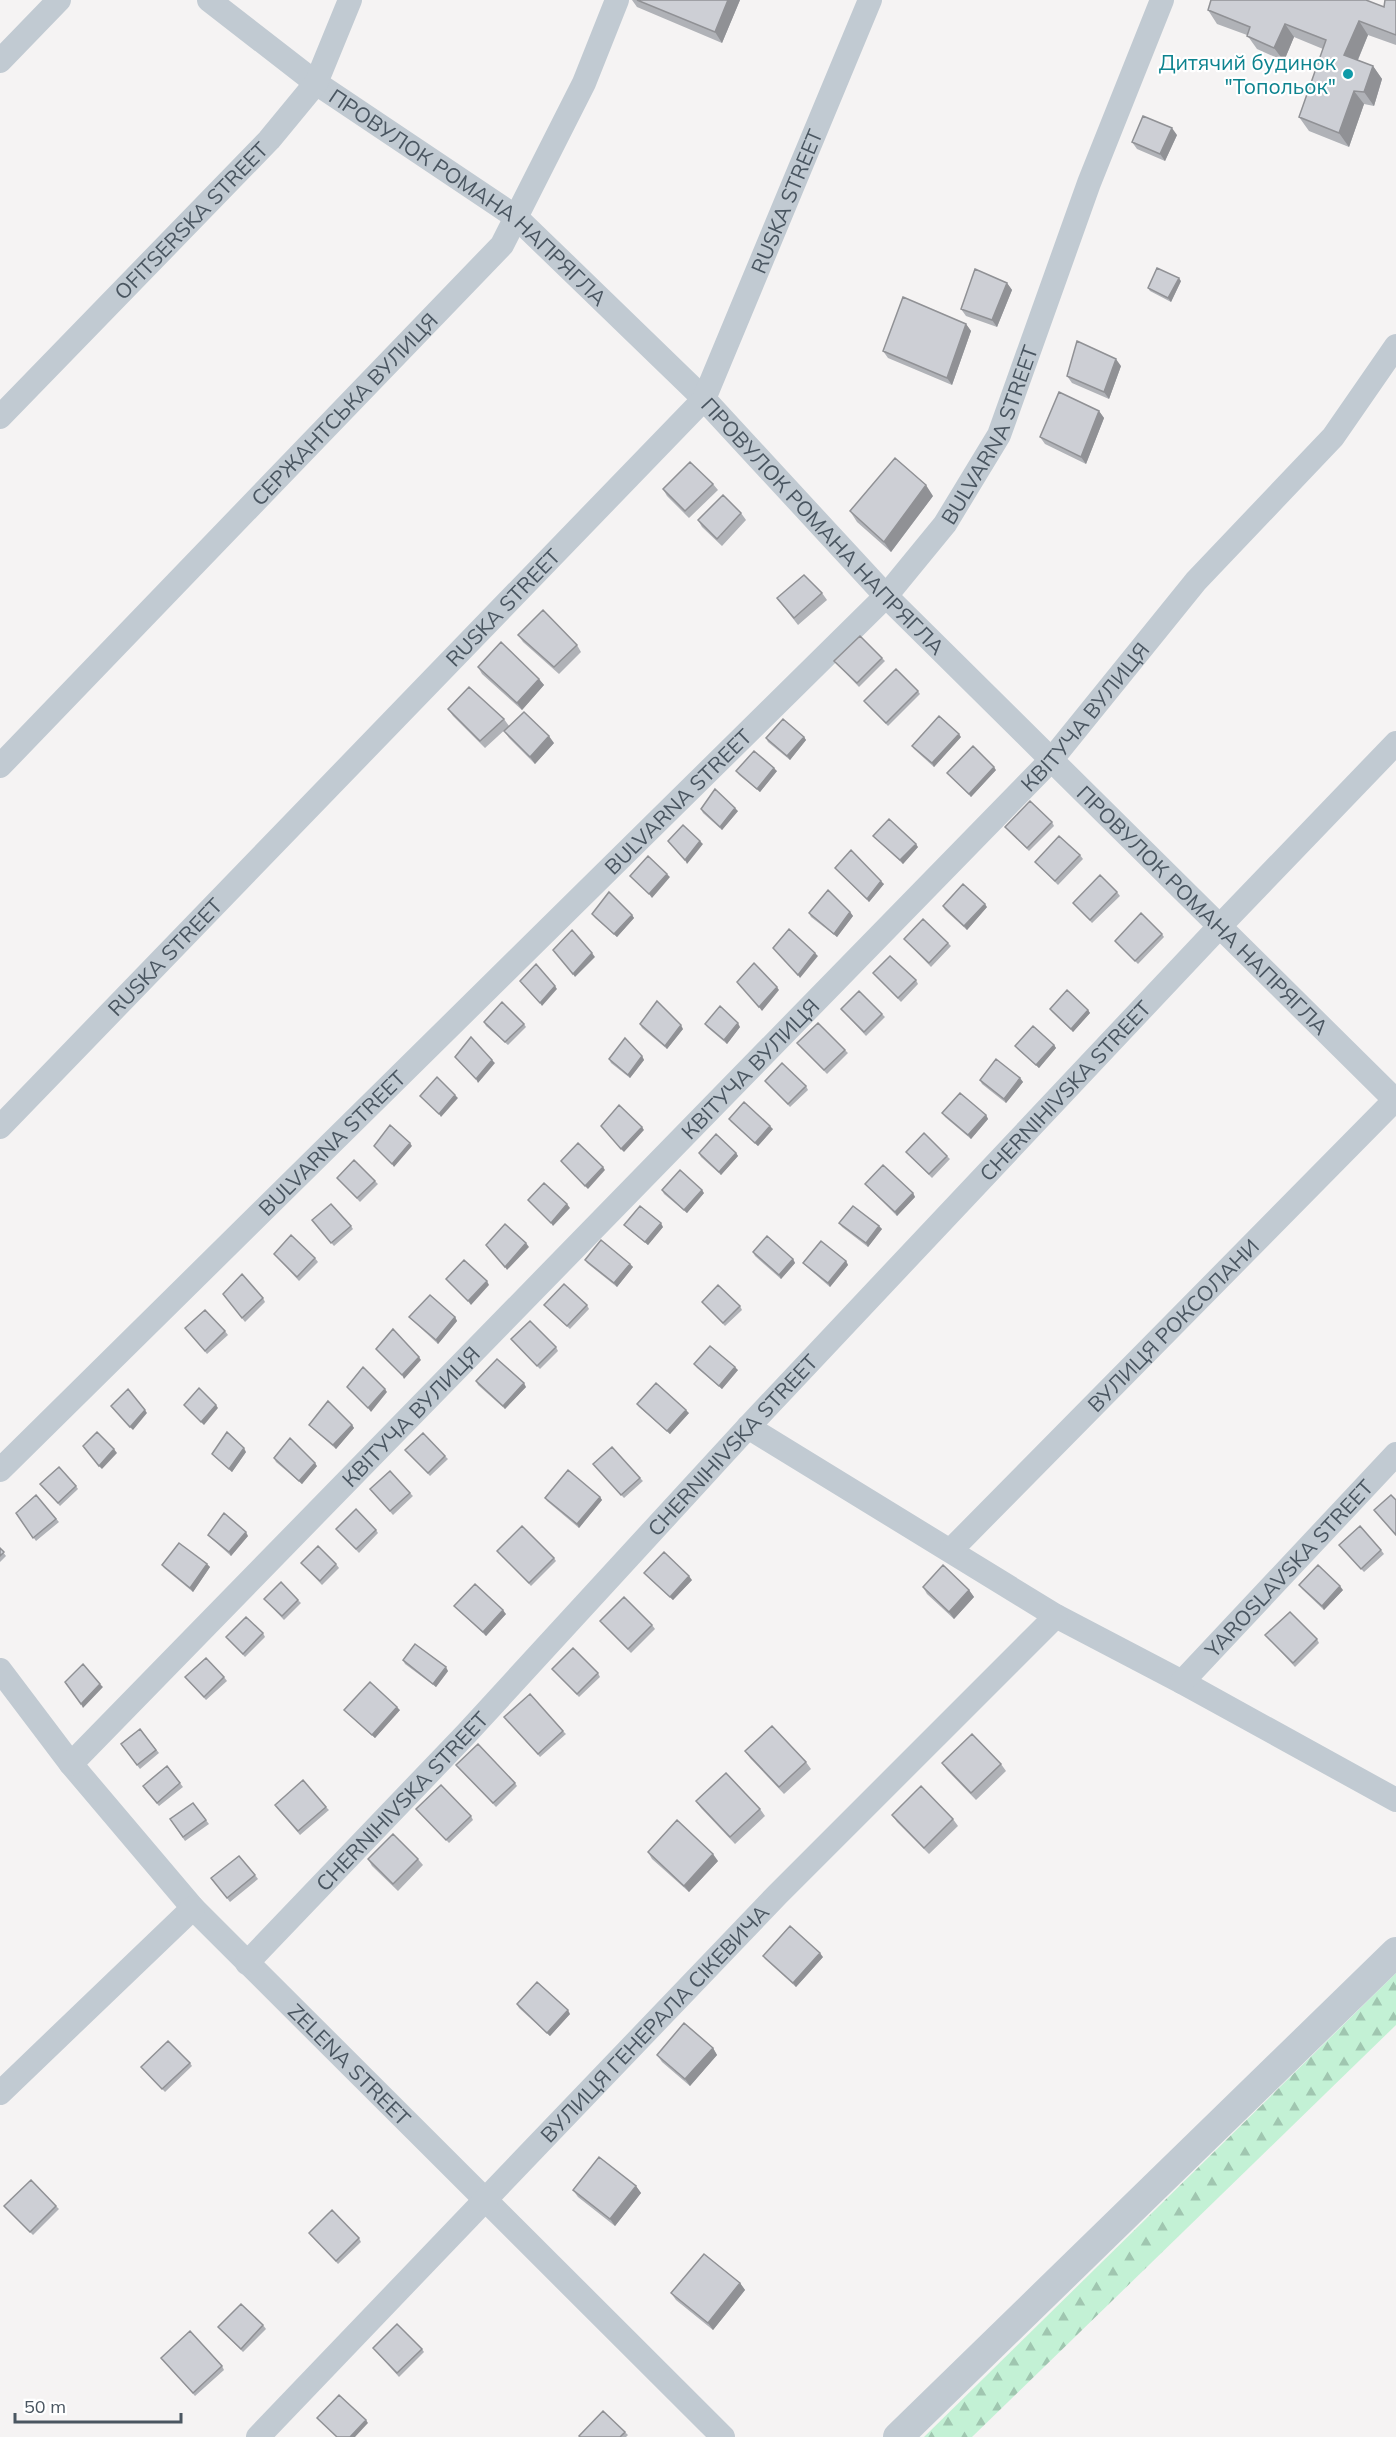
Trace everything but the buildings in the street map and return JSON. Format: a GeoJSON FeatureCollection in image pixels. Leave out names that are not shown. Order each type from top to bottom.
{"type":"FeatureCollection","features":[{"type":"Feature","properties":{"kind":"street"},"geometry":{"type":"LineString","coordinates":[[0,61],[59,0]]}},
{"type":"Feature","properties":{"kind":"street","name":"ПРОВУЛОК РОМАНА НАПРЯГЛА"},"geometry":{"type":"LineString","coordinates":[[209,0],[316,83],[516,217],[704,399],[886,596],[1396,1100]]}},
{"type":"Feature","properties":{"kind":"street","name":"OFITSERSKA STREET"},"geometry":{"type":"LineString","coordinates":[[0,417],[269,140],[316,83],[350,0]]}},
{"type":"Feature","properties":{"kind":"street","name":"СЕРЖАНТСЬКА ВУЛИЦЯ"},"geometry":{"type":"LineString","coordinates":[[0,766],[502,245],[584,82],[617,0]]}},
{"type":"Feature","properties":{"kind":"street","name":"RUSKA STREET"},"geometry":{"type":"LineString","coordinates":[[0,1127],[704,399],[870,0]]}},
{"type":"Feature","properties":{"kind":"street","name":"BULVARNA STREET"},"geometry":{"type":"LineString","coordinates":[[0,1470],[886,596],[945,524],[999,435],[1089,183],[1162,0]]}},
{"type":"Feature","properties":{"kind":"street","name":"КВІТУЧА ВУЛИЦЯ"},"geometry":{"type":"LineString","coordinates":[[71,1764],[1052,759],[1197,581],[1334,437],[1396,346]]}},
{"type":"Feature","properties":{"kind":"street","name":"CHERNIHIVSKA STREET"},"geometry":{"type":"LineString","coordinates":[[247,1963],[467,1733],[677,1507],[748,1427],[1219,927],[1396,743]]}},
{"type":"Feature","properties":{"kind":"street","name":"ВУЛИЦЯ РОКСОЛАНИ"},"geometry":{"type":"LineString","coordinates":[[951,1550],[1396,1100]]}},
{"type":"Feature","properties":{"kind":"street"},"geometry":{"type":"LineString","coordinates":[[748,1427],[1056,1616],[1182,1682],[1396,1800]]}},
{"type":"Feature","properties":{"kind":"street","name":"YAROSLAVSKA STREET"},"geometry":{"type":"LineString","coordinates":[[1182,1682],[1396,1454]]}},
{"type":"Feature","properties":{"kind":"street","name":"ВУЛИЦЯ ГЕНЕРАЛА СІКЕВИЧА"},"geometry":{"type":"LineString","coordinates":[[258,2437],[777,1895],[1056,1616]]}},
{"type":"Feature","properties":{"kind":"street","name":"ZELENA STREET"},"geometry":{"type":"LineString","coordinates":[[0,1670],[71,1764],[193,1908],[485,2202],[723,2437]]}},
{"type":"Feature","properties":{"kind":"street"},"geometry":{"type":"LineString","coordinates":[[0,2093],[193,1908]]}},
{"type":"Feature","properties":{"kind":"street"},"geometry":{"type":"LineString","coordinates":[[898,2437],[1396,1952]]}},
{"type":"Feature","properties":{"kind":"green space"},"geometry":{"type":"Polygon","coordinates":[[[1396,1973],[1396,2025],[972,2437],[924,2437],[1396,1973]]]}},
{"type":"Feature","properties":{"kind":"place","name":"Дитячий будинок \"Топольок\""},"geometry":{"type":"Point","coordinates":[1348,74]}}]}
